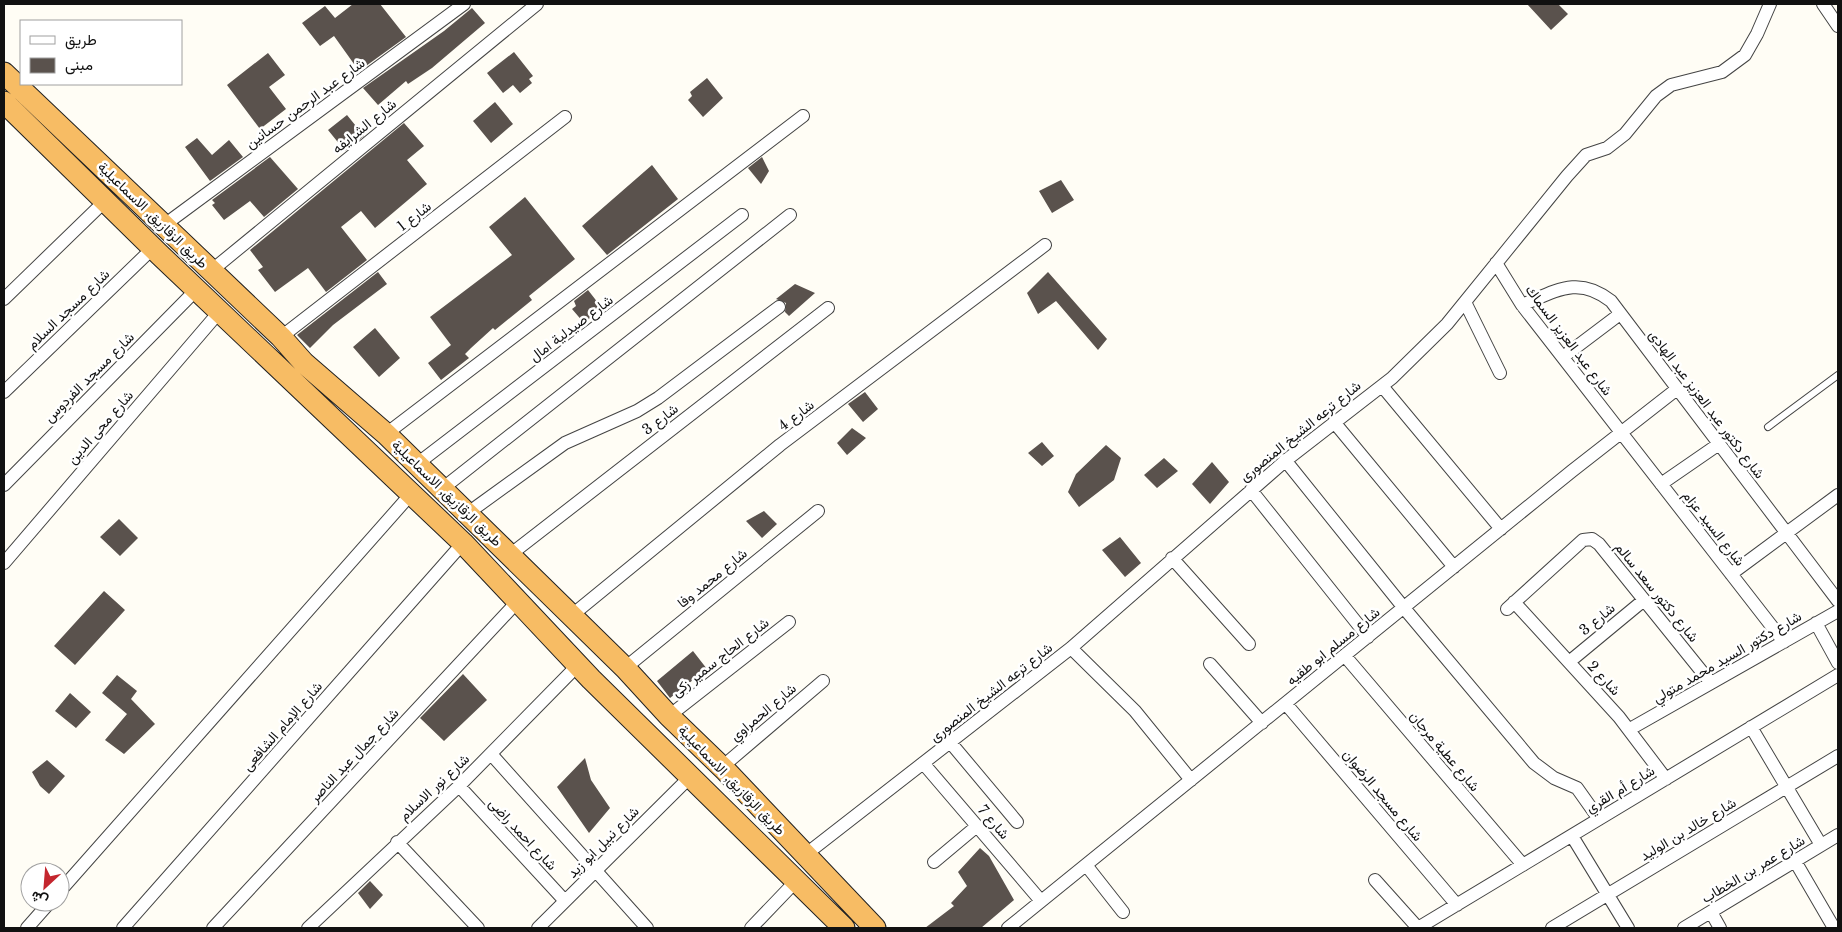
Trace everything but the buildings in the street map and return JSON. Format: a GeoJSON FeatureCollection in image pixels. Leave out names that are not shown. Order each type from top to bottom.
{"type":"FeatureCollection","features":[{"type":"Feature","properties":{"kind":"highway","name":"طريق الزقازيق, الاسماعيلية"},"geometry":{"type":"LineString","coordinates":[[4,73],[281,337],[304,364],[386,434],[510,554],[625,668],[669,716],[722,767],[875,928]]}},
{"type":"Feature","properties":{"kind":"highway","name":"طريق الزقازيق, الاسماعيلية"},"geometry":{"type":"LineString","coordinates":[[4,102],[153,248],[463,543],[574,661],[844,928]]}},
{"type":"Feature","properties":{"kind":"highway"},"geometry":{"type":"LineString","coordinates":[[524,609],[553,598]]}},
{"type":"Feature","properties":{"kind":"highway"},"geometry":{"type":"LineString","coordinates":[[574,661],[593,637]]}},
{"type":"Feature","properties":{"kind":"street","name":"شارع عبد الرحمن حسانين"},"geometry":{"type":"LineString","coordinates":[[163,226],[464,4]]}},
{"type":"Feature","properties":{"kind":"street","name":"شارع الشرايفه"},"geometry":{"type":"LineString","coordinates":[[211,271],[537,4]]}},
{"type":"Feature","properties":{"kind":"street","name":"شارع ترعه الشيخ المنصورى"},"geometry":{"type":"LineString","coordinates":[[805,855],[1070,648],[1285,460],[1382,386],[1424,348],[1465,302],[1567,176],[1586,156],[1608,148],[1625,134],[1656,96],[1671,85],[1722,72],[1745,55],[1770,4]]}},
{"type":"Feature","properties":{"kind":"street"},"geometry":{"type":"LineString","coordinates":[[1822,4],[1838,26]]}},
{"type":"Feature","properties":{"kind":"street"},"geometry":{"type":"LineString","coordinates":[[386,434],[803,116]]}},
{"type":"Feature","properties":{"kind":"street","name":"شارع 1"},"geometry":{"type":"LineString","coordinates":[[281,337],[565,117]]}},
{"type":"Feature","properties":{"kind":"street"},"geometry":{"type":"LineString","coordinates":[[4,299],[105,201]]}},
{"type":"Feature","properties":{"kind":"street","name":"شارع صيدلية امال"},"geometry":{"type":"LineString","coordinates":[[417,464],[742,215]]}},
{"type":"Feature","properties":{"kind":"street"},"geometry":{"type":"LineString","coordinates":[[442,488],[790,215]]}},
{"type":"Feature","properties":{"kind":"street","name":"شارع 4"},"geometry":{"type":"LineString","coordinates":[[571,616],[780,445],[1045,245]]}},
{"type":"Feature","properties":{"kind":"street","name":"شارع مسجد السلام"},"geometry":{"type":"LineString","coordinates":[[4,392],[153,248]]}},
{"type":"Feature","properties":{"kind":"street","name":"شارع عبد العزيز السماك"},"geometry":{"type":"LineString","coordinates":[[1496,263],[1522,305],[1621,432]]}},
{"type":"Feature","properties":{"kind":"street","name":"شارع دكتور عبد العزيز عبد الهادى"},"geometry":{"type":"LineString","coordinates":[[1522,305],[1559,289],[1573,286],[1587,287],[1611,301],[1838,601]]}},
{"type":"Feature","properties":{"kind":"street","name":"شارع مسجد الفردوس"},"geometry":{"type":"LineString","coordinates":[[4,485],[196,289]]}},
{"type":"Feature","properties":{"kind":"street"},"geometry":{"type":"LineString","coordinates":[[1465,302],[1500,373]]}},
{"type":"Feature","properties":{"kind":"street"},"geometry":{"type":"LineString","coordinates":[[468,514],[565,443],[637,411],[658,398],[779,307]]}},
{"type":"Feature","properties":{"kind":"street","name":"شارع 3"},"geometry":{"type":"LineString","coordinates":[[510,554],[828,308]]}},
{"type":"Feature","properties":{"kind":"street","name":"شارع محى الدين"},"geometry":{"type":"LineString","coordinates":[[4,563],[220,311]]}},
{"type":"Feature","properties":{"kind":"street"},"geometry":{"type":"LineString","coordinates":[[1563,357],[1620,314]]}},
{"type":"Feature","properties":{"kind":"street"},"geometry":{"type":"LineString","coordinates":[[1382,386],[1501,529]]}},
{"type":"Feature","properties":{"kind":"street","name":"شارع مسلم ابو طقيه"},"geometry":{"type":"LineString","coordinates":[[1008,928],[1621,432],[1677,389]]}},
{"type":"Feature","properties":{"kind":"street"},"geometry":{"type":"LineString","coordinates":[[1334,422],[1454,567]]}},
{"type":"Feature","properties":{"kind":"street","name":"شارع السيد عزام"},"geometry":{"type":"LineString","coordinates":[[1621,432],[1784,642]]}},
{"type":"Feature","properties":{"kind":"street"},"geometry":{"type":"LineString","coordinates":[[1662,484],[1719,444]]}},
{"type":"Feature","properties":{"kind":"street"},"geometry":{"type":"LineString","coordinates":[[1285,460],[1404,608],[1534,763],[1554,778],[1577,788],[1599,819]]}},
{"type":"Feature","properties":{"kind":"street"},"geometry":{"type":"LineString","coordinates":[[1251,490],[1368,637]]}},
{"type":"Feature","properties":{"kind":"street"},"geometry":{"type":"LineString","coordinates":[[70,880],[412,494]]}},
{"type":"Feature","properties":{"kind":"street"},"geometry":{"type":"LineString","coordinates":[[1731,574],[1838,495]]}},
{"type":"Feature","properties":{"kind":"street","name":"شارع محمد وفا"},"geometry":{"type":"LineString","coordinates":[[625,668],[818,511]]}},
{"type":"Feature","properties":{"kind":"street","name":"شارع دكتور سعد سالم"},"geometry":{"type":"LineString","coordinates":[[1510,606],[1583,540],[1592,539],[1599,544],[1711,683]]}},
{"type":"Feature","properties":{"kind":"street","name":"شارع الإمام الشافعى"},"geometry":{"type":"LineString","coordinates":[[123,928],[463,543]]}},
{"type":"Feature","properties":{"kind":"street"},"geometry":{"type":"LineString","coordinates":[[1172,558],[1249,644]]}},
{"type":"Feature","properties":{"kind":"street","name":"شارع 3"},"geometry":{"type":"LineString","coordinates":[[1570,662],[1644,600]]}},
{"type":"Feature","properties":{"kind":"street","name":"شارع 2"},"geometry":{"type":"LineString","coordinates":[[1510,606],[1570,662],[1630,729],[1666,779]]}},
{"type":"Feature","properties":{"kind":"street","name":"شارع جمال عبد الناصر"},"geometry":{"type":"LineString","coordinates":[[214,928],[524,609]]}},
{"type":"Feature","properties":{"kind":"street","name":"شارع دكتور السيد محمد متولي"},"geometry":{"type":"LineString","coordinates":[[1630,729],[1838,611]]}},
{"type":"Feature","properties":{"kind":"street","name":"شارع الحاج سمير زكى"},"geometry":{"type":"LineString","coordinates":[[669,716],[789,622]]}},
{"type":"Feature","properties":{"kind":"street"},"geometry":{"type":"LineString","coordinates":[[1816,623],[1838,663]]}},
{"type":"Feature","properties":{"kind":"street"},"geometry":{"type":"LineString","coordinates":[[1070,648],[1135,712],[1191,780]]}},
{"type":"Feature","properties":{"kind":"street","name":"شارع عطية مرجان"},"geometry":{"type":"LineString","coordinates":[[1345,656],[1523,865]]}},
{"type":"Feature","properties":{"kind":"street","name":"شارع نور الاسلام"},"geometry":{"type":"LineString","coordinates":[[308,928],[491,754],[574,661]]}},
{"type":"Feature","properties":{"kind":"street"},"geometry":{"type":"LineString","coordinates":[[1210,664],[1262,723]]}},
{"type":"Feature","properties":{"kind":"street","name":"شارع أم القري"},"geometry":{"type":"LineString","coordinates":[[1418,928],[1838,675]]}},
{"type":"Feature","properties":{"kind":"street","name":"شارع الحمراوي"},"geometry":{"type":"LineString","coordinates":[[722,767],[823,681]]}},
{"type":"Feature","properties":{"kind":"street","name":"شارع مسجد الرضوان"},"geometry":{"type":"LineString","coordinates":[[1286,704],[1457,905]]}},
{"type":"Feature","properties":{"kind":"street"},"geometry":{"type":"LineString","coordinates":[[1751,727],[1821,845]]}},
{"type":"Feature","properties":{"kind":"street"},"geometry":{"type":"LineString","coordinates":[[950,742],[1017,822]]}},
{"type":"Feature","properties":{"kind":"street"},"geometry":{"type":"LineString","coordinates":[[491,754],[647,928]]}},
{"type":"Feature","properties":{"kind":"street","name":"شارع خالد بن الوليد"},"geometry":{"type":"LineString","coordinates":[[1552,928],[1838,756]]}},
{"type":"Feature","properties":{"kind":"street","name":"شارع 7"},"geometry":{"type":"LineString","coordinates":[[923,763],[1041,901]]}},
{"type":"Feature","properties":{"kind":"street","name":"شارع نبيل ابو زيد"},"geometry":{"type":"LineString","coordinates":[[538,928],[690,777]]}},
{"type":"Feature","properties":{"kind":"street","name":"شارع احمد راضى"},"geometry":{"type":"LineString","coordinates":[[459,786],[565,901]]}},
{"type":"Feature","properties":{"kind":"street"},"geometry":{"type":"LineString","coordinates":[[934,862],[977,826]]}},
{"type":"Feature","properties":{"kind":"street","name":"شارع عمر بن الخطاب"},"geometry":{"type":"LineString","coordinates":[[1684,928],[1838,835]]}},
{"type":"Feature","properties":{"kind":"street"},"geometry":{"type":"LineString","coordinates":[[1572,836],[1628,928]]}},
{"type":"Feature","properties":{"kind":"street"},"geometry":{"type":"LineString","coordinates":[[397,842],[478,928]]}},
{"type":"Feature","properties":{"kind":"street"},"geometry":{"type":"LineString","coordinates":[[1795,861],[1834,928]]}},
{"type":"Feature","properties":{"kind":"street"},"geometry":{"type":"LineString","coordinates":[[1086,865],[1123,912]]}},
{"type":"Feature","properties":{"kind":"street"},"geometry":{"type":"LineString","coordinates":[[751,928],[796,880]]}},
{"type":"Feature","properties":{"kind":"street"},"geometry":{"type":"LineString","coordinates":[[1375,880],[1418,928]]}},
{"type":"Feature","properties":{"kind":"street"},"geometry":{"type":"LineString","coordinates":[[27,928],[41,912]]}},
{"type":"Feature","properties":{"kind":"street"},"geometry":{"type":"LineString","coordinates":[[1710,912],[1720,928]]}},
{"type":"Feature","properties":{"kind":"lane"},"geometry":{"type":"LineString","coordinates":[[1768,427],[1838,375]]}}]}
